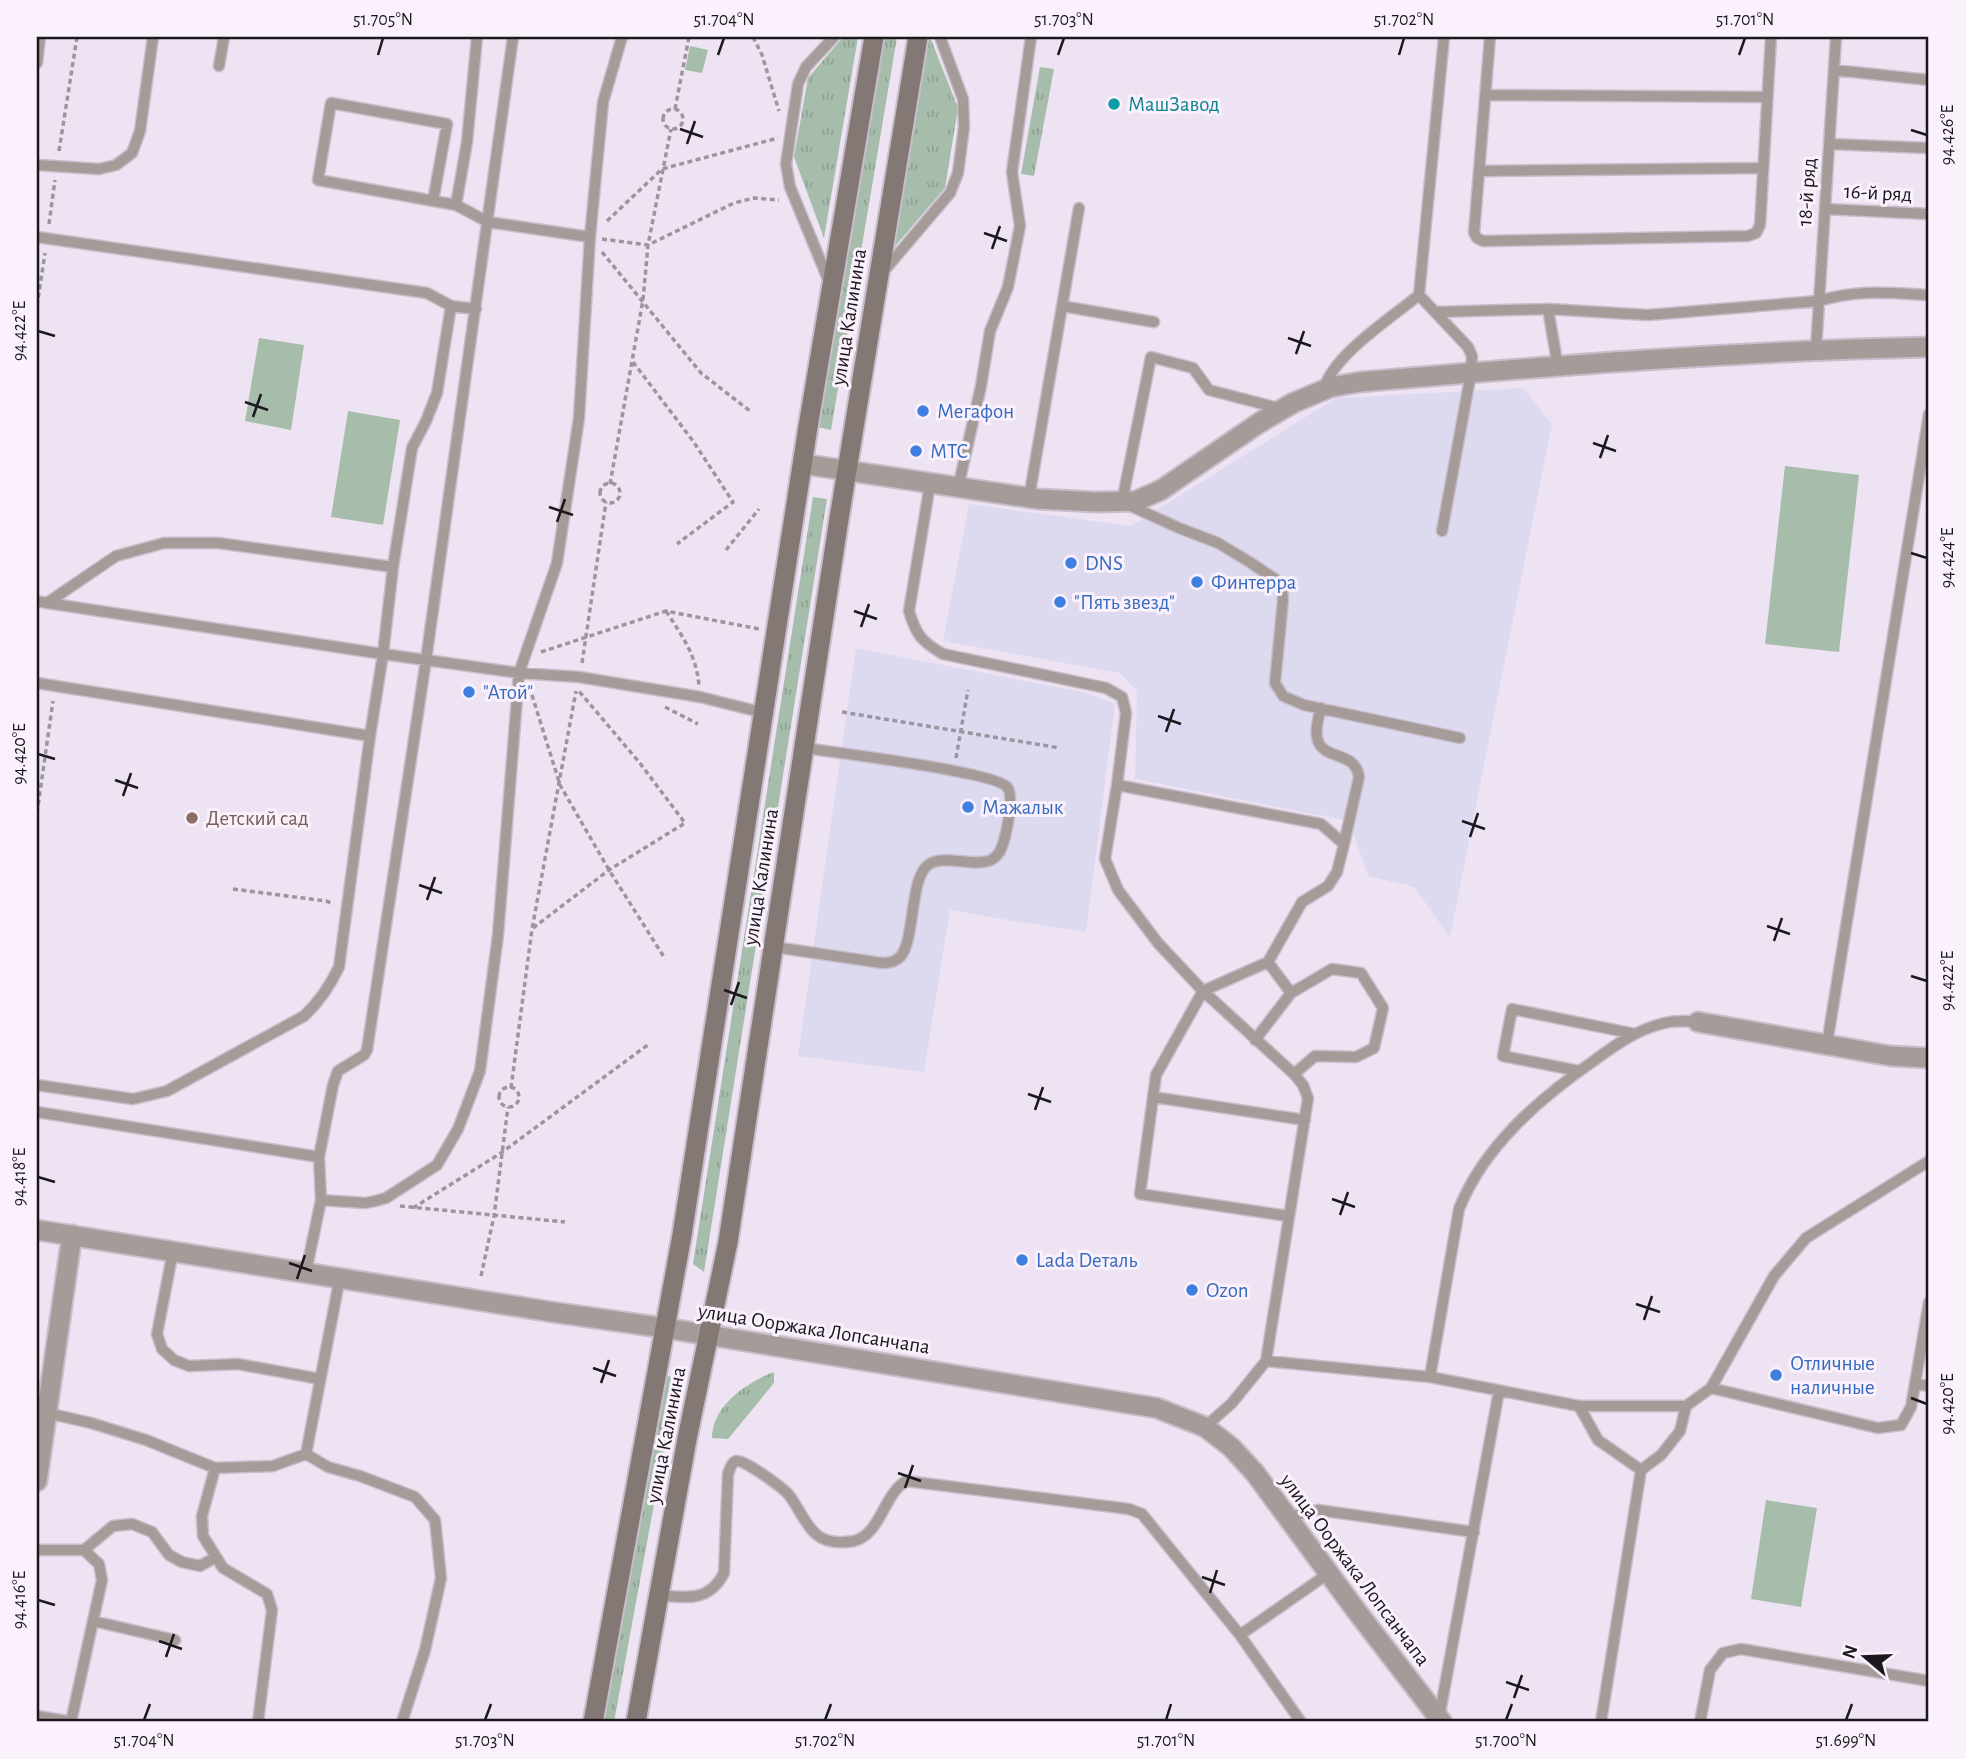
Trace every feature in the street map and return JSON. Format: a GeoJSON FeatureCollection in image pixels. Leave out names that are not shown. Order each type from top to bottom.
{"type":"FeatureCollection","features":[{"type":"Feature","properties":{"kind":"main road","name":"улица Калинина"},"geometry":{"type":"LineString","coordinates":[[593,1722],[682,1235],[831,288],[874,37]]}},
{"type":"Feature","properties":{"kind":"main road","name":"улица Калинина"},"geometry":{"type":"LineString","coordinates":[[636,1722],[687,1439],[728,1242],[878,277],[918,37]]}},
{"type":"Feature","properties":{"kind":"street"},"geometry":{"type":"LineString","coordinates":[[803,464],[1029,498],[1136,501],[1161,490],[1282,409],[1324,390],[1360,382],[1816,349],[1929,347]]}},
{"type":"Feature","properties":{"kind":"street"},"geometry":{"type":"LineString","coordinates":[[1698,1022],[1891,1056],[1929,1059]]}},
{"type":"Feature","properties":{"kind":"street","name":"улица Ооржака Лопсанчапа"},"geometry":{"type":"LineString","coordinates":[[37,1230],[1157,1408],[1205,1427],[1231,1447],[1255,1473],[1441,1720]]}},
{"type":"Feature","properties":{"kind":"street"},"geometry":{"type":"LineString","coordinates":[[37,1481],[40,1436],[47,1413],[72,1235]]}},
{"type":"Feature","properties":{"kind":"lane"},"geometry":{"type":"LineString","coordinates":[[37,63],[40,37]]}},
{"type":"Feature","properties":{"kind":"lane"},"geometry":{"type":"LineString","coordinates":[[37,164],[99,169],[116,165],[132,153],[140,131],[153,37]]}},
{"type":"Feature","properties":{"kind":"lane"},"geometry":{"type":"LineString","coordinates":[[219,66],[224,37]]}},
{"type":"Feature","properties":{"kind":"lane"},"geometry":{"type":"LineString","coordinates":[[456,205],[467,142],[477,37]]}},
{"type":"Feature","properties":{"kind":"lane"},"geometry":{"type":"LineString","coordinates":[[306,1272],[321,1200],[319,1157],[333,1085],[338,1071],[364,1055],[367,1050],[426,660],[513,37]]}},
{"type":"Feature","properties":{"kind":"lane"},"geometry":{"type":"LineString","coordinates":[[321,1200],[365,1203],[386,1198],[437,1165],[458,1129],[480,1071],[498,935],[519,673],[557,563],[579,418],[590,237],[603,102],[622,37]]}},
{"type":"Feature","properties":{"kind":"lane"},"geometry":{"type":"LineString","coordinates":[[831,288],[790,187],[786,163],[798,84],[806,67],[834,37]]}},
{"type":"Feature","properties":{"kind":"lane"},"geometry":{"type":"LineString","coordinates":[[878,277],[950,193],[958,173],[964,127],[963,99],[940,37]]}},
{"type":"Feature","properties":{"kind":"lane"},"geometry":{"type":"LineString","coordinates":[[958,488],[981,386],[990,331],[1008,287],[1020,226],[1012,172],[1031,37]]}},
{"type":"Feature","properties":{"kind":"lane"},"geometry":{"type":"LineString","coordinates":[[1324,390],[1326,380],[1344,356],[1419,295],[1444,37]]}},
{"type":"Feature","properties":{"kind":"lane"},"geometry":{"type":"LineString","coordinates":[[1490,37],[1474,233],[1483,241],[1748,236],[1756,233],[1760,225],[1771,37]]}},
{"type":"Feature","properties":{"kind":"lane","name":"18-й ряд"},"geometry":{"type":"LineString","coordinates":[[1816,349],[1836,37]]}},
{"type":"Feature","properties":{"kind":"lane"},"geometry":{"type":"LineString","coordinates":[[1834,69],[1929,80]]}},
{"type":"Feature","properties":{"kind":"lane"},"geometry":{"type":"LineString","coordinates":[[1485,95],[1767,97]]}},
{"type":"Feature","properties":{"kind":"lane"},"geometry":{"type":"LineString","coordinates":[[433,201],[447,124],[331,103],[318,180],[433,201],[456,205],[488,222],[590,237]]}},
{"type":"Feature","properties":{"kind":"lane"},"geometry":{"type":"LineString","coordinates":[[1829,144],[1929,148]]}},
{"type":"Feature","properties":{"kind":"lane"},"geometry":{"type":"LineString","coordinates":[[1479,172],[1762,168]]}},
{"type":"Feature","properties":{"kind":"lane"},"geometry":{"type":"LineString","coordinates":[[1029,498],[1079,208]]}},
{"type":"Feature","properties":{"kind":"lane","name":"16-й ряд"},"geometry":{"type":"LineString","coordinates":[[1825,209],[1929,214]]}},
{"type":"Feature","properties":{"kind":"lane"},"geometry":{"type":"LineString","coordinates":[[37,237],[427,293],[451,306],[476,309]]}},
{"type":"Feature","properties":{"kind":"lane"},"geometry":{"type":"LineString","coordinates":[[1435,312],[1548,309],[1648,315],[1819,301],[1866,291],[1929,295]]}},
{"type":"Feature","properties":{"kind":"lane"},"geometry":{"type":"LineString","coordinates":[[1419,295],[1468,347],[1472,356],[1442,531]]}},
{"type":"Feature","properties":{"kind":"lane"},"geometry":{"type":"LineString","coordinates":[[37,1085],[133,1099],[167,1091],[304,1016],[331,984],[339,967],[393,567],[412,448],[437,393],[451,306]]}},
{"type":"Feature","properties":{"kind":"lane"},"geometry":{"type":"LineString","coordinates":[[1062,306],[1154,322]]}},
{"type":"Feature","properties":{"kind":"lane"},"geometry":{"type":"LineString","coordinates":[[1548,309],[1558,367]]}},
{"type":"Feature","properties":{"kind":"lane"},"geometry":{"type":"LineString","coordinates":[[1282,409],[1209,390],[1193,368],[1151,358],[1122,502],[1219,543],[1275,579],[1282,589],[1283,600],[1275,683],[1283,696],[1304,705],[1460,738]]}},
{"type":"Feature","properties":{"kind":"lane"},"geometry":{"type":"LineString","coordinates":[[1827,1044],[1929,414]]}},
{"type":"Feature","properties":{"kind":"lane"},"geometry":{"type":"LineString","coordinates":[[930,484],[909,611],[915,629],[925,644],[943,654],[1106,688],[1122,697],[1126,713],[1105,859],[1118,890],[1150,933],[1203,991],[1294,1074],[1308,1097],[1266,1362],[1232,1403],[1205,1427]]}},
{"type":"Feature","properties":{"kind":"lane"},"geometry":{"type":"LineString","coordinates":[[42,602],[116,556],[164,542],[218,543],[393,567]]}},
{"type":"Feature","properties":{"kind":"lane"},"geometry":{"type":"LineString","coordinates":[[42,602],[519,673],[579,677],[700,697],[764,712]]}},
{"type":"Feature","properties":{"kind":"lane"},"geometry":{"type":"LineString","coordinates":[[37,683],[370,736]]}},
{"type":"Feature","properties":{"kind":"lane"},"geometry":{"type":"LineString","coordinates":[[1288,1216],[1140,1194],[1156,1075],[1203,991],[1268,962],[1302,902],[1328,886],[1337,872],[1359,777],[1357,768],[1351,761],[1322,747],[1317,736],[1321,708]]}},
{"type":"Feature","properties":{"kind":"lane"},"geometry":{"type":"LineString","coordinates":[[774,947],[882,963],[892,962],[901,955],[906,943],[918,881],[923,870],[929,863],[938,861],[981,863],[993,859],[1001,851],[1011,799],[1007,787],[996,779],[804,748]]}},
{"type":"Feature","properties":{"kind":"lane"},"geometry":{"type":"LineString","coordinates":[[1117,785],[1321,824],[1344,844]]}},
{"type":"Feature","properties":{"kind":"lane"},"geometry":{"type":"LineString","coordinates":[[1268,962],[1291,993]]}},
{"type":"Feature","properties":{"kind":"lane"},"geometry":{"type":"LineString","coordinates":[[1255,1040],[1291,993],[1332,969],[1361,973],[1383,1008],[1374,1048],[1356,1057],[1315,1056],[1294,1074]]}},
{"type":"Feature","properties":{"kind":"lane"},"geometry":{"type":"LineString","coordinates":[[1579,1071],[1503,1056],[1512,1009],[1635,1034]]}},
{"type":"Feature","properties":{"kind":"lane"},"geometry":{"type":"LineString","coordinates":[[1430,1377],[1458,1209],[1467,1187],[1502,1140],[1521,1120],[1579,1071],[1635,1034],[1665,1023],[1698,1022]]}},
{"type":"Feature","properties":{"kind":"lane"},"geometry":{"type":"LineString","coordinates":[[1153,1097],[1304,1120]]}},
{"type":"Feature","properties":{"kind":"lane"},"geometry":{"type":"LineString","coordinates":[[37,1112],[319,1157]]}},
{"type":"Feature","properties":{"kind":"lane"},"geometry":{"type":"LineString","coordinates":[[1266,1362],[1430,1377],[1579,1406],[1686,1406],[1711,1388],[1774,1276],[1806,1238],[1929,1161]]}},
{"type":"Feature","properties":{"kind":"lane"},"geometry":{"type":"LineString","coordinates":[[173,1251],[157,1334],[162,1349],[174,1360],[189,1366],[238,1364],[320,1379]]}},
{"type":"Feature","properties":{"kind":"lane"},"geometry":{"type":"LineString","coordinates":[[306,1454],[340,1277]]}},
{"type":"Feature","properties":{"kind":"lane"},"geometry":{"type":"LineString","coordinates":[[1711,1388],[1878,1428],[1901,1425],[1911,1407],[1929,1302]]}},
{"type":"Feature","properties":{"kind":"lane"},"geometry":{"type":"LineString","coordinates":[[1916,1384],[1929,1386]]}},
{"type":"Feature","properties":{"kind":"lane"},"geometry":{"type":"LineString","coordinates":[[1441,1720],[1499,1391]]}},
{"type":"Feature","properties":{"kind":"lane"},"geometry":{"type":"LineString","coordinates":[[1579,1406],[1598,1440],[1641,1470]]}},
{"type":"Feature","properties":{"kind":"lane"},"geometry":{"type":"LineString","coordinates":[[1601,1722],[1641,1470],[1661,1455],[1680,1431],[1686,1406]]}},
{"type":"Feature","properties":{"kind":"lane"},"geometry":{"type":"LineString","coordinates":[[47,1413],[146,1440],[215,1468],[274,1466],[306,1454]]}},
{"type":"Feature","properties":{"kind":"lane"},"geometry":{"type":"LineString","coordinates":[[306,1454],[328,1467],[415,1497],[435,1520],[441,1578],[425,1650],[402,1722]]}},
{"type":"Feature","properties":{"kind":"lane"},"geometry":{"type":"LineString","coordinates":[[659,1595],[688,1598],[708,1591],[718,1584],[724,1573],[728,1474],[735,1461],[741,1460],[767,1479],[779,1484],[810,1527],[819,1537],[830,1542],[860,1539],[871,1529],[893,1493],[906,1481],[1129,1509],[1142,1514],[1240,1635],[1301,1722]]}},
{"type":"Feature","properties":{"kind":"lane"},"geometry":{"type":"LineString","coordinates":[[215,1468],[202,1516],[203,1536],[223,1568],[267,1594],[272,1610],[258,1722]]}},
{"type":"Feature","properties":{"kind":"lane"},"geometry":{"type":"LineString","coordinates":[[1287,1517],[1318,1510],[1474,1532]]}},
{"type":"Feature","properties":{"kind":"lane"},"geometry":{"type":"LineString","coordinates":[[37,1550],[84,1550],[113,1526],[132,1524],[152,1532],[169,1555],[182,1562],[200,1566],[216,1557]]}},
{"type":"Feature","properties":{"kind":"lane"},"geometry":{"type":"LineString","coordinates":[[37,1716],[72,1722],[102,1580],[99,1564],[84,1550]]}},
{"type":"Feature","properties":{"kind":"lane"},"geometry":{"type":"LineString","coordinates":[[1240,1635],[1329,1573]]}},
{"type":"Feature","properties":{"kind":"lane"},"geometry":{"type":"LineString","coordinates":[[93,1621],[175,1640]]}},
{"type":"Feature","properties":{"kind":"lane"},"geometry":{"type":"LineString","coordinates":[[1700,1722],[1710,1670],[1723,1653],[1741,1649],[1929,1681]]}},
{"type":"Feature","properties":{"kind":"path"},"geometry":{"type":"LineString","coordinates":[[675,109],[689,37]]}},
{"type":"Feature","properties":{"kind":"path"},"geometry":{"type":"LineString","coordinates":[[753,37],[762,55],[781,116]]}},
{"type":"Feature","properties":{"kind":"path"},"geometry":{"type":"LineString","coordinates":[[675,109],[682,115],[683,121],[680,127],[671,129],[665,126],[663,117],[666,112],[675,109]]}},
{"type":"Feature","properties":{"kind":"path"},"geometry":{"type":"LineString","coordinates":[[611,484],[643,300],[648,245],[671,129]]}},
{"type":"Feature","properties":{"kind":"path"},"geometry":{"type":"LineString","coordinates":[[590,237],[662,169],[783,137]]}},
{"type":"Feature","properties":{"kind":"path"},"geometry":{"type":"LineString","coordinates":[[590,237],[648,245],[734,203],[754,198],[779,200]]}},
{"type":"Feature","properties":{"kind":"path"},"geometry":{"type":"LineString","coordinates":[[590,237],[701,373],[750,411]]}},
{"type":"Feature","properties":{"kind":"path"},"geometry":{"type":"LineString","coordinates":[[633,362],[693,441],[733,502],[677,544]]}},
{"type":"Feature","properties":{"kind":"path"},"geometry":{"type":"LineString","coordinates":[[611,484],[618,488],[620,494],[615,501],[606,502],[600,491],[605,485],[611,484]]}},
{"type":"Feature","properties":{"kind":"path"},"geometry":{"type":"LineString","coordinates":[[579,677],[606,502]]}},
{"type":"Feature","properties":{"kind":"path"},"geometry":{"type":"LineString","coordinates":[[726,550],[760,509]]}},
{"type":"Feature","properties":{"kind":"path"},"geometry":{"type":"LineString","coordinates":[[666,611],[689,646],[697,670],[700,697]]}},
{"type":"Feature","properties":{"kind":"path"},"geometry":{"type":"LineString","coordinates":[[546,650],[666,611],[777,633]]}},
{"type":"Feature","properties":{"kind":"path"},"geometry":{"type":"LineString","coordinates":[[529,685],[560,785],[664,957]]}},
{"type":"Feature","properties":{"kind":"path"},"geometry":{"type":"LineString","coordinates":[[37,813],[55,686]]}},
{"type":"Feature","properties":{"kind":"path"},"geometry":{"type":"LineString","coordinates":[[511,1088],[532,929],[577,689],[639,762],[685,823],[609,870],[532,929]]}},
{"type":"Feature","properties":{"kind":"path"},"geometry":{"type":"LineString","coordinates":[[954,771],[968,690]]}},
{"type":"Feature","properties":{"kind":"path"},"geometry":{"type":"LineString","coordinates":[[658,704],[698,724]]}},
{"type":"Feature","properties":{"kind":"path"},"geometry":{"type":"LineString","coordinates":[[842,712],[1060,748]]}},
{"type":"Feature","properties":{"kind":"path"},"geometry":{"type":"LineString","coordinates":[[233,889],[326,901],[347,908]]}},
{"type":"Feature","properties":{"kind":"path"},"geometry":{"type":"LineString","coordinates":[[565,1222],[413,1208],[501,1153],[649,1044]]}},
{"type":"Feature","properties":{"kind":"path"},"geometry":{"type":"LineString","coordinates":[[511,1088],[517,1092],[519,1098],[515,1106],[508,1107],[502,1103],[500,1096],[504,1089],[511,1088]]}},
{"type":"Feature","properties":{"kind":"path"},"geometry":{"type":"LineString","coordinates":[[481,1276],[494,1216],[508,1107]]}},
{"type":"Feature","properties":{"kind":"shaded area"},"geometry":{"type":"Polygon","coordinates":[[[1523,388],[1552,424],[1450,937],[1414,887],[1368,876],[1349,821],[1135,779],[1137,691],[1120,673],[943,641],[969,504],[1131,526],[1336,398],[1523,388]]]}},
{"type":"Feature","properties":{"kind":"shaded area","name":"Мажалык"},"geometry":{"type":"Polygon","coordinates":[[[856,648],[1087,693],[1115,704],[1086,932],[950,910],[924,1072],[798,1056],[856,648]]]}},
{"type":"Feature","properties":{"kind":"green space"},"geometry":{"type":"Polygon","coordinates":[[[843,37],[858,37],[824,238],[794,157],[808,78],[843,37]]]}},
{"type":"Feature","properties":{"kind":"green space"},"geometry":{"type":"Polygon","coordinates":[[[884,37],[897,37],[831,430],[818,427],[884,37]]]}},
{"type":"Feature","properties":{"kind":"green space"},"geometry":{"type":"Polygon","coordinates":[[[925,37],[930,37],[958,108],[945,188],[891,251],[925,37]]]}},
{"type":"Feature","properties":{"kind":"green space"},"geometry":{"type":"Polygon","coordinates":[[[690,46],[708,50],[702,73],[685,70],[690,46]]]}},
{"type":"Feature","properties":{"kind":"green space"},"geometry":{"type":"Polygon","coordinates":[[[1040,67],[1054,69],[1034,176],[1021,174],[1040,67]]]}},
{"type":"Feature","properties":{"kind":"green space"},"geometry":{"type":"Polygon","coordinates":[[[259,338],[304,345],[291,430],[245,421],[259,338]]]}},
{"type":"Feature","properties":{"kind":"green space"},"geometry":{"type":"Polygon","coordinates":[[[348,411],[400,420],[383,525],[331,517],[348,411]]]}},
{"type":"Feature","properties":{"kind":"green space"},"geometry":{"type":"Polygon","coordinates":[[[1785,466],[1859,475],[1839,652],[1765,644],[1785,466]]]}},
{"type":"Feature","properties":{"kind":"green space"},"geometry":{"type":"Polygon","coordinates":[[[813,497],[827,499],[704,1272],[693,1264],[813,497]]]}},
{"type":"Feature","properties":{"kind":"green space"},"geometry":{"type":"Polygon","coordinates":[[[774,1372],[774,1383],[728,1439],[712,1438],[714,1426],[724,1406],[753,1382],[774,1372]]]}},
{"type":"Feature","properties":{"kind":"green space"},"geometry":{"type":"Polygon","coordinates":[[[662,1374],[677,1379],[614,1722],[600,1722],[662,1374]]]}},
{"type":"Feature","properties":{"kind":"green space"},"geometry":{"type":"Polygon","coordinates":[[[1766,1500],[1817,1508],[1801,1607],[1751,1599],[1766,1500]]]}},
{"type":"Feature","properties":{"kind":"place","name":"МашЗавод"},"geometry":{"type":"Point","coordinates":[1114,104]}},
{"type":"Feature","properties":{"kind":"place","name":"Мегафон"},"geometry":{"type":"Point","coordinates":[923,411]}},
{"type":"Feature","properties":{"kind":"place","name":"МТС"},"geometry":{"type":"Point","coordinates":[916,451]}},
{"type":"Feature","properties":{"kind":"place","name":"DNS"},"geometry":{"type":"Point","coordinates":[1071,563]}},
{"type":"Feature","properties":{"kind":"place","name":"Финтерра"},"geometry":{"type":"Point","coordinates":[1197,582]}},
{"type":"Feature","properties":{"kind":"place","name":"\"Пять звезд\""},"geometry":{"type":"Point","coordinates":[1060,602]}},
{"type":"Feature","properties":{"kind":"place","name":"\"Атой\""},"geometry":{"type":"Point","coordinates":[469,692]}},
{"type":"Feature","properties":{"kind":"place","name":"Мажалык"},"geometry":{"type":"Point","coordinates":[968,807]}},
{"type":"Feature","properties":{"kind":"place","name":"Детский сад"},"geometry":{"type":"Point","coordinates":[192,818]}},
{"type":"Feature","properties":{"kind":"place","name":"Lada Dеталь"},"geometry":{"type":"Point","coordinates":[1022,1260]}},
{"type":"Feature","properties":{"kind":"place","name":"Ozon"},"geometry":{"type":"Point","coordinates":[1192,1290]}},
{"type":"Feature","properties":{"kind":"place","name":"Отличные наличные"},"geometry":{"type":"Point","coordinates":[1776,1375]}}]}
